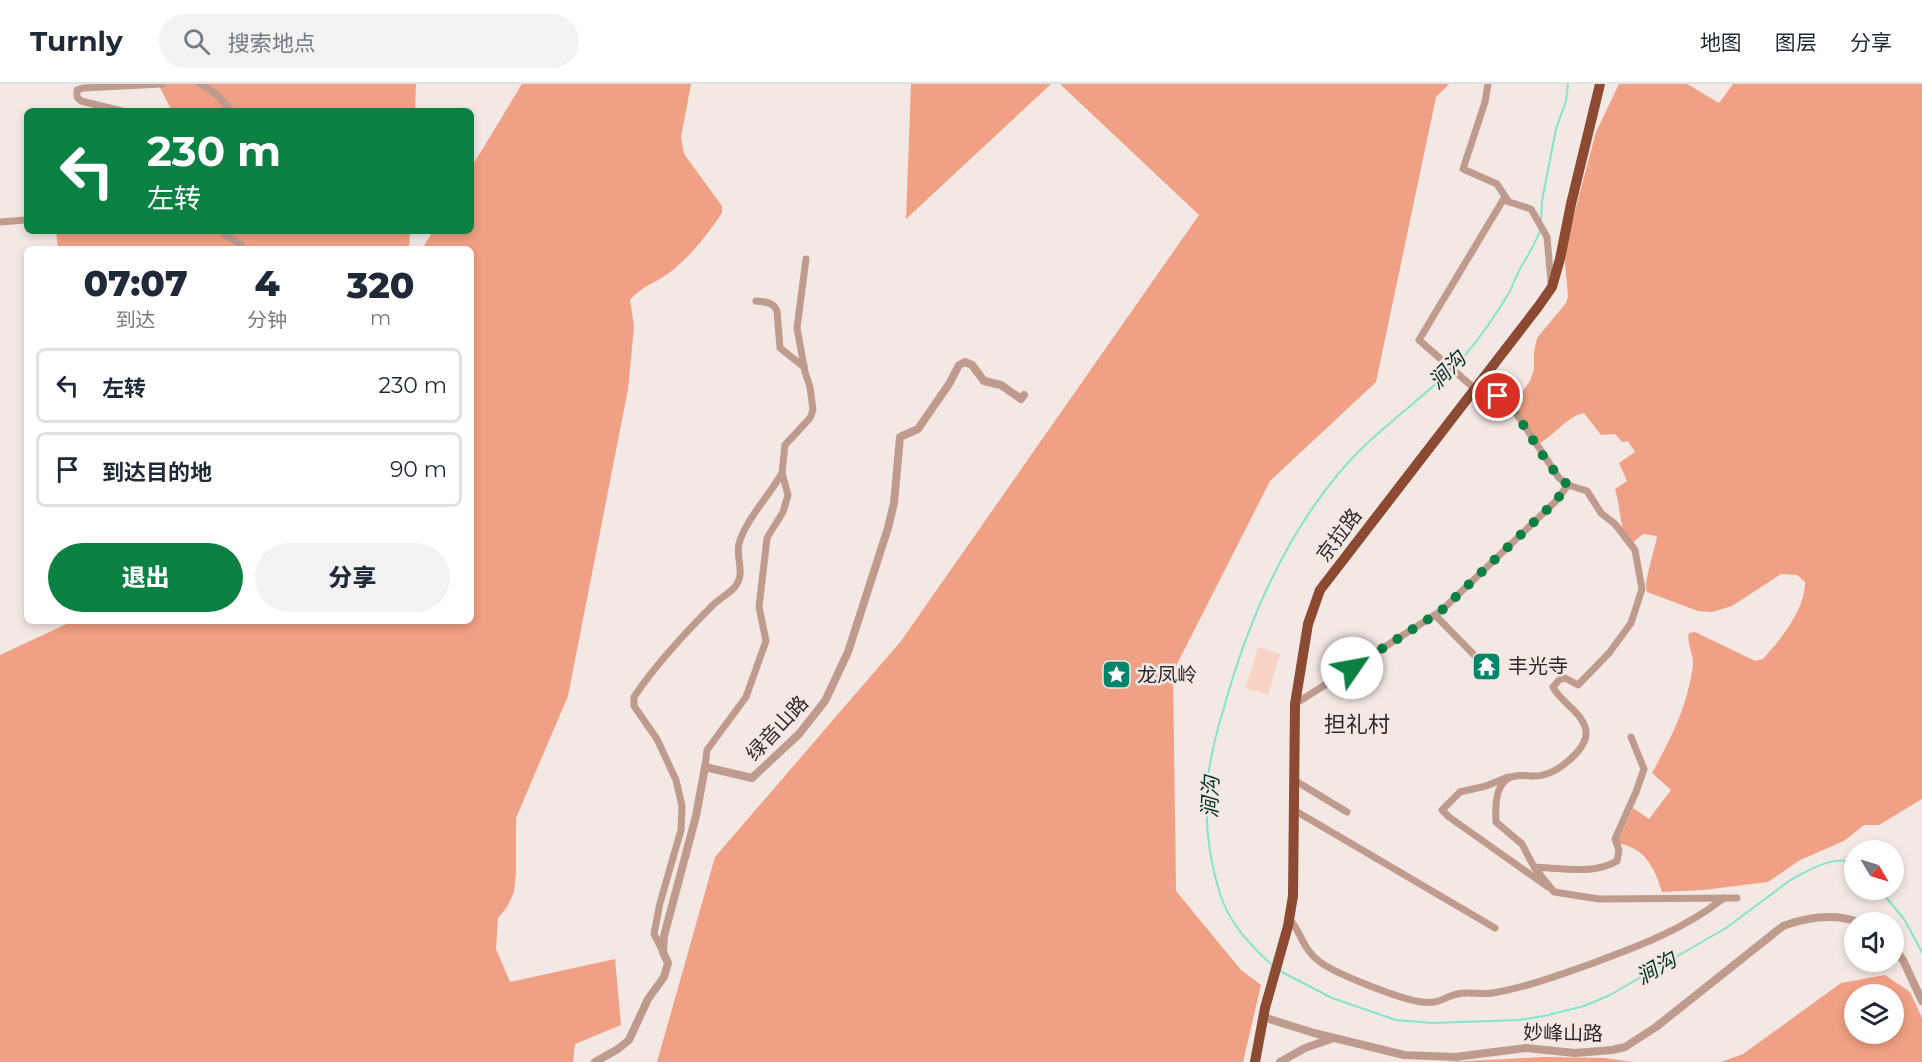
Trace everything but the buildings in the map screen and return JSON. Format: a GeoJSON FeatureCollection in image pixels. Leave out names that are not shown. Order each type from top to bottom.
{"type":"FeatureCollection","features":[{"type":"Feature","properties":{"kind":"highway","name":"京拉路"},"geometry":{"type":"LineString","coordinates":[[1256,1062],[1264,1012],[1289,918],[1294,872],[1295,704],[1308,624],[1320,590],[1552,287],[1600,84]]}},
{"type":"Feature","properties":{"kind":"street"},"geometry":{"type":"LineString","coordinates":[[110,108],[81,101],[77,97],[77,90],[162,84]]}},
{"type":"Feature","properties":{"kind":"street"},"geometry":{"type":"LineString","coordinates":[[200,84],[218,95],[228,108]]}},
{"type":"Feature","properties":{"kind":"street"},"geometry":{"type":"LineString","coordinates":[[1488,84],[1485,102],[1463,169],[1497,184],[1508,201]]}},
{"type":"Feature","properties":{"kind":"street"},"geometry":{"type":"LineString","coordinates":[[1552,287],[1547,237],[1532,209],[1503,200],[1419,340],[1461,378],[1510,404],[1559,477],[1568,485],[1587,491],[1601,513],[1616,524],[1635,550],[1642,589],[1631,623],[1609,653],[1578,685],[1565,678],[1559,680],[1553,687],[1580,718],[1586,732],[1583,745],[1574,756],[1544,775],[1517,775],[1460,792],[1442,810],[1554,892],[1599,899],[1737,898]]}},
{"type":"Feature","properties":{"kind":"street"},"geometry":{"type":"LineString","coordinates":[[0,222],[24,220]]}},
{"type":"Feature","properties":{"kind":"street"},"geometry":{"type":"LineString","coordinates":[[224,234],[241,245]]}},
{"type":"Feature","properties":{"kind":"street"},"geometry":{"type":"LineString","coordinates":[[663,952],[664,936],[696,816],[708,750],[746,697],[766,641],[759,607],[767,538],[783,512],[788,495],[782,473],[785,445],[810,418],[813,410],[797,328],[806,259]]}},
{"type":"Feature","properties":{"kind":"street"},"geometry":{"type":"LineString","coordinates":[[756,302],[770,303],[775,306],[780,348],[804,367]]}},
{"type":"Feature","properties":{"kind":"street","name":"绿音山路"},"geometry":{"type":"LineString","coordinates":[[705,767],[752,778],[799,734],[825,701],[848,652],[888,528],[894,503],[900,437],[918,429],[949,384],[959,365],[965,362],[972,365],[984,381],[1001,385],[1021,399],[1024,395]]}},
{"type":"Feature","properties":{"kind":"street"},"geometry":{"type":"LineString","coordinates":[[595,1062],[629,1040],[648,999],[664,977],[668,963],[654,934],[660,903],[681,830],[682,806],[676,780],[657,739],[634,706],[634,697],[713,605],[735,586],[740,574],[738,547],[743,532],[782,473]]}},
{"type":"Feature","properties":{"kind":"street"},"geometry":{"type":"LineString","coordinates":[[1295,704],[1435,615],[1555,502],[1568,485]]}},
{"type":"Feature","properties":{"kind":"street"},"geometry":{"type":"LineString","coordinates":[[1435,615],[1480,661]]}},
{"type":"Feature","properties":{"kind":"street"},"geometry":{"type":"LineString","coordinates":[[1534,867],[1589,870],[1607,867],[1617,861],[1619,850],[1615,839],[1644,769],[1631,737]]}},
{"type":"Feature","properties":{"kind":"street"},"geometry":{"type":"LineString","coordinates":[[1508,777],[1497,793],[1494,807],[1496,822],[1522,844],[1534,867],[1554,892]]}},
{"type":"Feature","properties":{"kind":"street"},"geometry":{"type":"LineString","coordinates":[[1294,780],[1347,812]]}},
{"type":"Feature","properties":{"kind":"street"},"geometry":{"type":"LineString","coordinates":[[1294,810],[1495,928]]}},
{"type":"Feature","properties":{"kind":"street"},"geometry":{"type":"LineString","coordinates":[[1289,918],[1298,930],[1305,949],[1321,963],[1389,993],[1420,1002],[1440,1002],[1457,994],[1493,993],[1552,978],[1636,947],[1700,917],[1724,898]]}},
{"type":"Feature","properties":{"kind":"street","name":"妙峰山路"},"geometry":{"type":"LineString","coordinates":[[1264,1012],[1335,1038],[1404,1055],[1455,1057],[1526,1048],[1575,1053],[1612,1050],[1632,1043],[1656,1027],[1783,926],[1801,919],[1816,917],[1844,919]]}},
{"type":"Feature","properties":{"kind":"street"},"geometry":{"type":"LineString","coordinates":[[1904,960],[1922,1001]]}},
{"type":"Feature","properties":{"kind":"street"},"geometry":{"type":"LineString","coordinates":[[1280,1062],[1305,1048],[1335,1038]]}},
{"type":"Feature","properties":{"kind":"shaded area"},"geometry":{"type":"Polygon","coordinates":[[[158,84],[416,84],[415,108],[170,108],[158,84]]]}},
{"type":"Feature","properties":{"kind":"shaded area"},"geometry":{"type":"Polygon","coordinates":[[[522,84],[691,84],[681,137],[684,154],[722,206],[722,213],[717,221],[687,257],[668,274],[630,300],[634,326],[628,389],[568,696],[516,818],[514,892],[507,907],[498,918],[496,949],[510,982],[615,959],[621,1025],[575,1044],[573,1062],[0,1062],[0,655],[67,624],[474,624],[474,246],[424,246],[431,234],[474,234],[474,163],[522,84]]]}},
{"type":"Feature","properties":{"kind":"shaded area"},"geometry":{"type":"Polygon","coordinates":[[[911,84],[1051,84],[906,219],[911,84]]]}},
{"type":"Feature","properties":{"kind":"shaded area"},"geometry":{"type":"Polygon","coordinates":[[[1060,84],[1449,84],[1436,97],[1376,382],[1270,481],[1173,672],[1176,891],[1241,970],[1261,985],[1243,1062],[657,1062],[715,857],[901,641],[1199,215],[1060,84]]]}},
{"type":"Feature","properties":{"kind":"shaded area"},"geometry":{"type":"Polygon","coordinates":[[[1619,84],[1687,84],[1719,103],[1733,84],[1922,84],[1922,799],[1879,825],[1864,825],[1844,841],[1800,860],[1768,882],[1703,890],[1662,892],[1656,874],[1647,860],[1635,849],[1617,843],[1633,808],[1649,819],[1671,790],[1652,773],[1672,734],[1687,695],[1693,665],[1688,641],[1689,633],[1695,632],[1755,661],[1763,659],[1791,624],[1801,603],[1805,582],[1797,575],[1781,574],[1732,606],[1712,612],[1698,611],[1647,592],[1648,574],[1657,536],[1643,534],[1629,546],[1623,532],[1615,489],[1627,481],[1619,463],[1635,452],[1628,441],[1622,442],[1615,434],[1601,435],[1584,413],[1566,422],[1538,444],[1514,411],[1514,403],[1530,381],[1534,369],[1537,338],[1566,303],[1568,296],[1565,263],[1567,241],[1596,132],[1619,84]]]}},
{"type":"Feature","properties":{"kind":"shaded area"},"geometry":{"type":"Polygon","coordinates":[[[56,234],[410,234],[409,246],[58,246],[56,234]]]}},
{"type":"Feature","properties":{"kind":"shaded area"},"geometry":{"type":"Polygon","coordinates":[[[1258,647],[1280,654],[1268,695],[1246,688],[1258,647]]]}},
{"type":"Feature","properties":{"kind":"shaded area"},"geometry":{"type":"Polygon","coordinates":[[[1885,975],[1898,984],[1844,984],[1844,1044],[1904,1044],[1904,988],[1910,992],[1922,1018],[1922,1062],[1721,1062],[1743,1054],[1841,983],[1885,975]]]}},
{"type":"Feature","properties":{"kind":"shaded area"},"geometry":{"type":"Polygon","coordinates":[[[1544,1057],[1604,1058],[1634,1062],[1446,1062],[1544,1057]]]}},
{"type":"Feature","properties":{"kind":"waterway","name":"涧沟"},"geometry":{"type":"LineString","coordinates":[[1541,220],[1542,201],[1556,129],[1566,101],[1568,84]]}},
{"type":"Feature","properties":{"kind":"waterway","name":"涧沟"},"geometry":{"type":"LineString","coordinates":[[1273,966],[1256,950],[1229,915],[1213,869],[1209,843],[1207,791],[1210,761],[1232,679],[1243,648],[1255,616],[1284,556],[1319,499],[1365,445],[1438,382],[1468,352],[1509,293],[1541,228]]}},
{"type":"Feature","properties":{"kind":"waterway","name":"涧沟"},"geometry":{"type":"LineString","coordinates":[[1280,971],[1332,998],[1396,1020],[1432,1023],[1519,1020],[1544,1016],[1584,1006],[1610,995],[1726,928],[1789,881],[1829,862],[1844,861]]}},
{"type":"Feature","properties":{"kind":"waterway","name":"涧沟"},"geometry":{"type":"LineString","coordinates":[[1888,900],[1904,919],[1922,952]]}},
{"type":"Feature","properties":{"kind":"place","name":"丰光寺"},"geometry":{"type":"Point","coordinates":[1487,666]}},
{"type":"Feature","properties":{"kind":"place","name":"龙凤岭"},"geometry":{"type":"Point","coordinates":[1116,675]}},
{"type":"Feature","properties":{"kind":"district","name":"担礼村"},"geometry":{"type":"Point","coordinates":[1357,724]}},
{"type":"Feature","properties":{"kind":"route"},"geometry":{"type":"LineString","coordinates":[[1352,668],[1441,611],[1555,502],[1568,485],[1547,462],[1510,404],[1498,396]]}}]}
